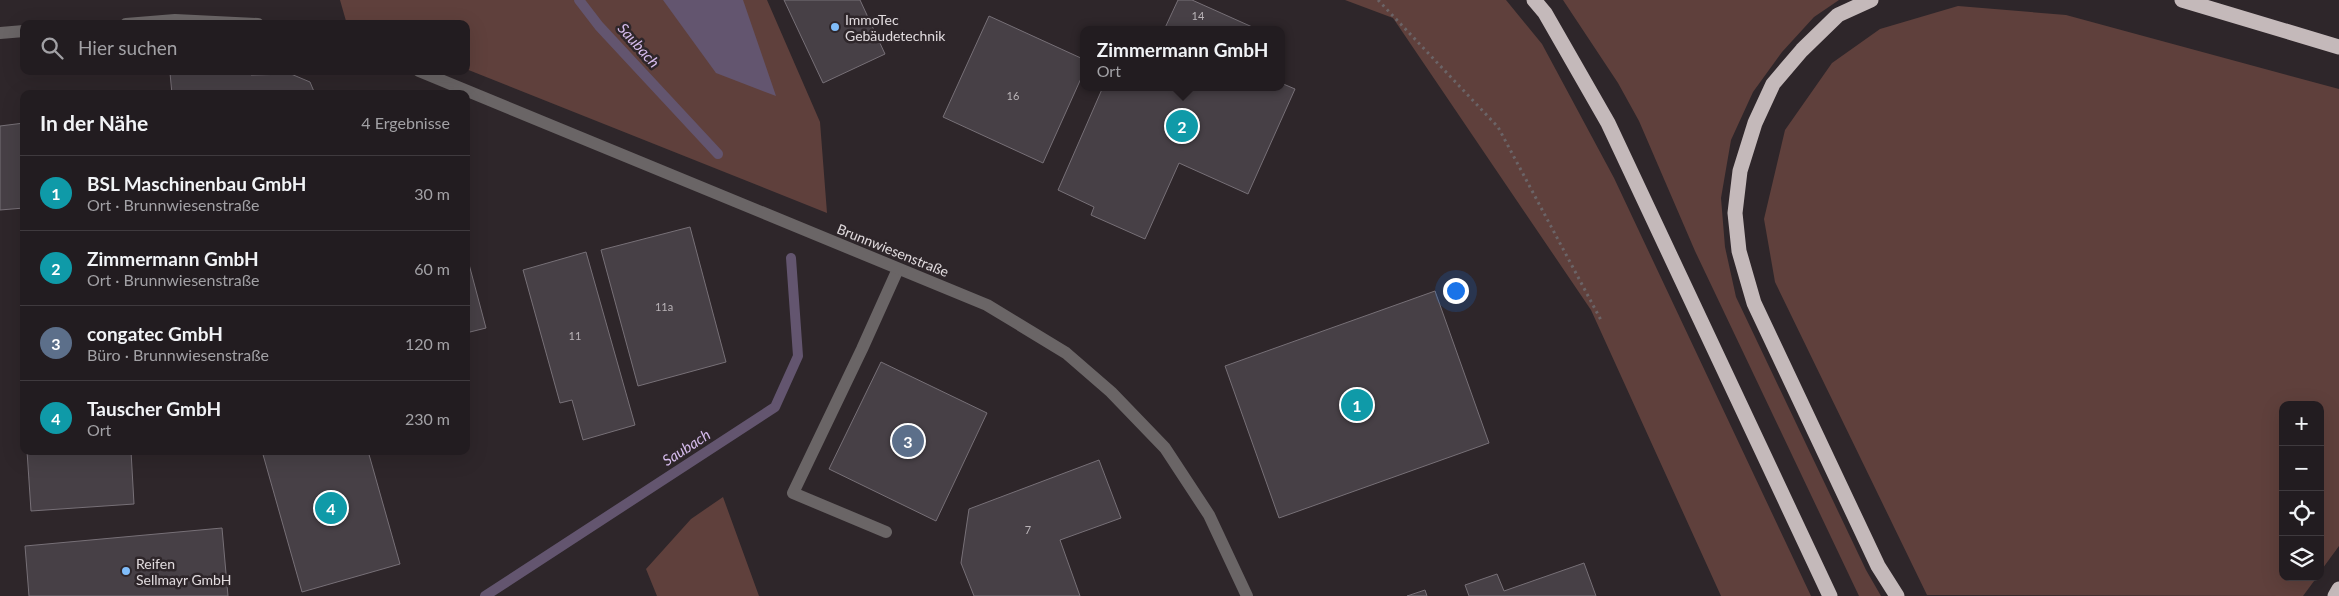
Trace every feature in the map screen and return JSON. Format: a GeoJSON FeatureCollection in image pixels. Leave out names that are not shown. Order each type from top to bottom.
{"type":"FeatureCollection","features":[{"type":"Feature","properties":{"kind":"highway"},"geometry":{"type":"LineString","coordinates":[[1534,0],[1545,13],[1608,124],[1677,266],[1830,596]]}},
{"type":"Feature","properties":{"kind":"highway"},"geometry":{"type":"LineString","coordinates":[[1870,0],[1838,15],[1802,50],[1773,84],[1755,123],[1740,171],[1736,213],[1739,251],[1754,304],[1878,566],[1898,596]]}},
{"type":"Feature","properties":{"kind":"highway"},"geometry":{"type":"LineString","coordinates":[[2182,0],[2339,47]]}},
{"type":"Feature","properties":{"kind":"highway"},"geometry":{"type":"LineString","coordinates":[[2335,596],[2339,589]]}},
{"type":"Feature","properties":{"kind":"street"},"geometry":{"type":"LineString","coordinates":[[0,33],[20,32]]}},
{"type":"Feature","properties":{"kind":"street","name":"Brunnwiesenstraße"},"geometry":{"type":"LineString","coordinates":[[429,75],[465,90]]}},
{"type":"Feature","properties":{"kind":"street","name":"Brunnwiesenstraße"},"geometry":{"type":"LineString","coordinates":[[470,92],[987,305],[1066,353],[1111,392],[1165,448],[1208,515],[1248,596]]}},
{"type":"Feature","properties":{"kind":"street"},"geometry":{"type":"LineString","coordinates":[[886,532],[793,493],[898,269]]}},
{"type":"Feature","properties":{"kind":"path"},"geometry":{"type":"LineString","coordinates":[[1378,0],[1498,127],[1602,322]]}},
{"type":"Feature","properties":{"kind":"shaded area"},"geometry":{"type":"Polygon","coordinates":[[[340,0],[767,0],[820,122],[827,213],[470,71],[470,20],[346,20],[340,0]]]}},
{"type":"Feature","properties":{"kind":"shaded area"},"geometry":{"type":"Polygon","coordinates":[[[663,0],[743,0],[776,96],[716,73],[663,0]]]}},
{"type":"Feature","properties":{"kind":"shaded area"},"geometry":{"type":"Polygon","coordinates":[[[1345,0],[1506,0],[1542,44],[1614,178],[1811,596],[1721,596],[1591,310],[1393,18],[1345,0]]]}},
{"type":"Feature","properties":{"kind":"shaded area"},"geometry":{"type":"Polygon","coordinates":[[[1563,0],[1839,0],[1814,17],[1782,52],[1753,92],[1731,140],[1721,198],[1725,247],[1736,297],[1866,570],[1881,596],[1859,596],[1695,251],[1639,121],[1618,83],[1563,0]]]}},
{"type":"Feature","properties":{"kind":"shaded area"},"geometry":{"type":"Polygon","coordinates":[[[1958,6],[2066,15],[2339,89],[2339,546],[2324,567],[2324,401],[2279,401],[2279,581],[2314,581],[2303,596],[1927,595],[1775,282],[1764,219],[1785,130],[1832,63],[1880,29],[1958,6]]]}},
{"type":"Feature","properties":{"kind":"shaded area"},"geometry":{"type":"Polygon","coordinates":[[[723,497],[759,596],[657,596],[646,569],[691,519],[723,497]]]}},
{"type":"Feature","properties":{"kind":"building","name":"ImmoTec Gebäudetechnik"},"geometry":{"type":"Polygon","coordinates":[[[784,0],[860,0],[885,54],[823,83],[784,0]]]}},
{"type":"Feature","properties":{"kind":"building"},"geometry":{"type":"Polygon","coordinates":[[[1178,0],[1192,0],[1250,26],[1166,26],[1178,0]]]}},
{"type":"Feature","properties":{"kind":"building"},"geometry":{"type":"Polygon","coordinates":[[[989,16],[1080,58],[1080,81],[1043,163],[943,117],[989,16]]]}},
{"type":"Feature","properties":{"kind":"building"},"geometry":{"type":"Polygon","coordinates":[[[170,75],[293,75],[310,82],[313,90],[172,90],[170,75]]]}},
{"type":"Feature","properties":{"kind":"building"},"geometry":{"type":"Polygon","coordinates":[[[1285,85],[1295,89],[1248,194],[1179,163],[1145,239],[1091,215],[1094,207],[1058,190],[1101,91],[1285,91],[1285,85]]]}},
{"type":"Feature","properties":{"kind":"building"},"geometry":{"type":"Polygon","coordinates":[[[20,124],[20,208],[0,210],[0,126],[20,124]]]}},
{"type":"Feature","properties":{"kind":"building"},"geometry":{"type":"Polygon","coordinates":[[[690,227],[726,362],[638,386],[601,250],[690,227]]]}},
{"type":"Feature","properties":{"kind":"building"},"geometry":{"type":"Polygon","coordinates":[[[586,252],[635,425],[583,440],[572,400],[560,403],[523,270],[586,252]]]}},
{"type":"Feature","properties":{"kind":"building"},"geometry":{"type":"Polygon","coordinates":[[[470,268],[486,328],[470,332],[470,268]]]}},
{"type":"Feature","properties":{"kind":"building"},"geometry":{"type":"Polygon","coordinates":[[[1435,291],[1489,443],[1279,518],[1225,366],[1435,291]]]}},
{"type":"Feature","properties":{"kind":"building"},"geometry":{"type":"Polygon","coordinates":[[[881,362],[987,413],[936,521],[829,469],[881,362]]]}},
{"type":"Feature","properties":{"kind":"building"},"geometry":{"type":"Polygon","coordinates":[[[27,455],[131,455],[134,504],[31,511],[27,455]]]}},
{"type":"Feature","properties":{"kind":"building"},"geometry":{"type":"Polygon","coordinates":[[[263,455],[369,455],[400,564],[302,592],[263,455]]]}},
{"type":"Feature","properties":{"kind":"building"},"geometry":{"type":"Polygon","coordinates":[[[1099,460],[1121,518],[1060,540],[1080,596],[974,596],[961,563],[969,509],[1099,460]]]}},
{"type":"Feature","properties":{"kind":"building","name":"Reifen Sellmayr GmbH"},"geometry":{"type":"Polygon","coordinates":[[[222,528],[228,596],[29,596],[25,546],[222,528]]]}},
{"type":"Feature","properties":{"kind":"building"},"geometry":{"type":"Polygon","coordinates":[[[1584,563],[1596,596],[1469,596],[1465,585],[1497,574],[1504,591],[1584,563]]]}},
{"type":"Feature","properties":{"kind":"building"},"geometry":{"type":"Polygon","coordinates":[[[1425,590],[1427,596],[1407,596],[1425,590]]]}},
{"type":"Feature","properties":{"kind":"waterway","name":"Saubach"},"geometry":{"type":"LineString","coordinates":[[579,0],[599,26],[718,154]]}},
{"type":"Feature","properties":{"kind":"waterway","name":"Saubach"},"geometry":{"type":"LineString","coordinates":[[485,596],[775,407],[798,356],[791,258]]}},
{"type":"Feature","properties":{"kind":"place","name":"ImmoTec Gebäudetechnik"},"geometry":{"type":"Point","coordinates":[835,27]}},
{"type":"Feature","properties":{"kind":"place","name":"Zimmermann GmbH"},"geometry":{"type":"Point","coordinates":[1182,126]}},
{"type":"Feature","properties":{"kind":"place","name":"BSL Maschinenbau GmbH"},"geometry":{"type":"Point","coordinates":[1357,405]}},
{"type":"Feature","properties":{"kind":"place","name":"congatec GmbH"},"geometry":{"type":"Point","coordinates":[908,441]}},
{"type":"Feature","properties":{"kind":"place","name":"Tauscher GmbH"},"geometry":{"type":"Point","coordinates":[331,508]}},
{"type":"Feature","properties":{"kind":"place","name":"Reifen Sellmayr GmbH"},"geometry":{"type":"Point","coordinates":[126,571]}}]}
